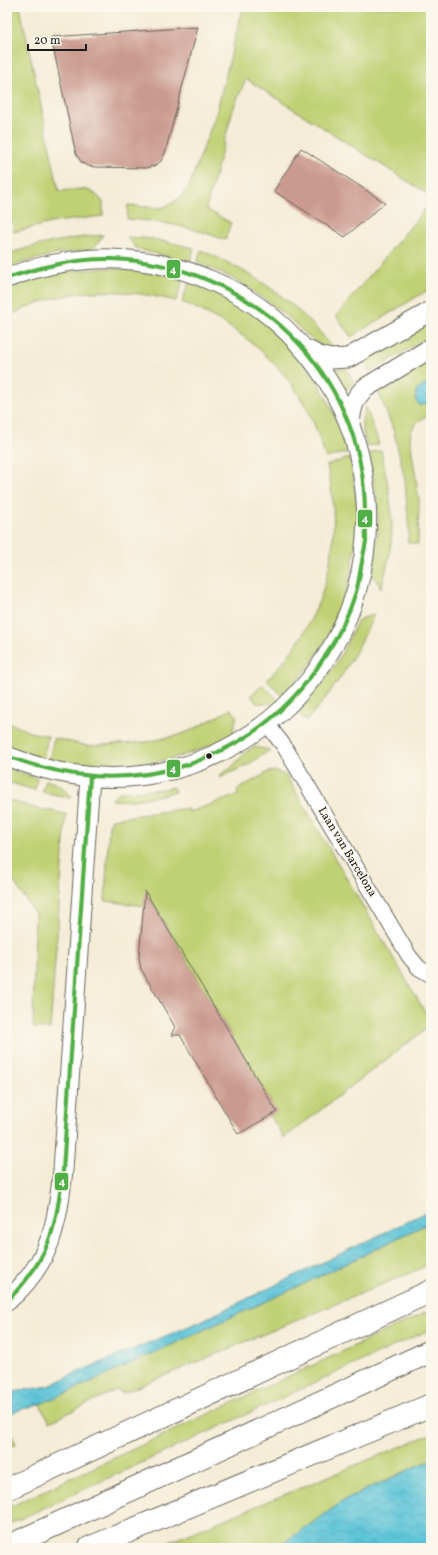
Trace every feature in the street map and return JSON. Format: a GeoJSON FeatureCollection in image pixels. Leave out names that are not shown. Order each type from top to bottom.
{"type":"FeatureCollection","features":[{"type":"Feature","properties":{"kind":"highway"},"geometry":{"type":"LineString","coordinates":[[7,1489],[431,1291]]}},
{"type":"Feature","properties":{"kind":"highway"},"geometry":{"type":"LineString","coordinates":[[7,1547],[431,1351]]}},
{"type":"Feature","properties":{"kind":"highway"},"geometry":{"type":"LineString","coordinates":[[89,1548],[431,1405]]}},
{"type":"Feature","properties":{"kind":"street"},"geometry":{"type":"LineString","coordinates":[[7,278],[40,267],[64,262],[93,259],[132,260],[173,267],[194,273],[242,296],[264,311],[287,331],[304,348],[327,378],[350,425],[359,452],[367,505],[367,532],[364,560],[356,592],[342,632],[326,660],[295,698],[267,724],[233,746],[209,757],[185,766],[139,776],[90,777],[65,774],[44,769],[7,756]]}},
{"type":"Feature","properties":{"kind":"street"},"geometry":{"type":"LineString","coordinates":[[304,348],[319,356],[330,359],[348,358],[431,311]]}},
{"type":"Feature","properties":{"kind":"street"},"geometry":{"type":"LineString","coordinates":[[350,425],[352,406],[359,393],[431,348]]}},
{"type":"Feature","properties":{"kind":"street","name":"Laan van Barcelona"},"geometry":{"type":"LineString","coordinates":[[267,724],[284,746],[409,956],[419,968],[431,975]]}},
{"type":"Feature","properties":{"kind":"street"},"geometry":{"type":"LineString","coordinates":[[7,1301],[15,1294],[40,1264],[49,1244],[56,1222],[60,1199],[90,777]]}},
{"type":"Feature","properties":{"kind":"green space"},"geometry":{"type":"Polygon","coordinates":[[[7,7],[20,7],[59,191],[78,189],[88,190],[98,196],[103,202],[103,216],[55,222],[14,232],[7,204],[7,7]]]}},
{"type":"Feature","properties":{"kind":"green space"},"geometry":{"type":"Polygon","coordinates":[[[243,7],[431,7],[431,196],[246,79],[233,109],[206,209],[231,223],[225,240],[200,231],[176,225],[127,219],[128,205],[156,208],[164,207],[181,197],[189,186],[216,114],[243,7]]]}},
{"type":"Feature","properties":{"kind":"green space"},"geometry":{"type":"Polygon","coordinates":[[[431,202],[431,288],[351,337],[336,316],[431,202]]]}},
{"type":"Feature","properties":{"kind":"green space"},"geometry":{"type":"Polygon","coordinates":[[[103,235],[94,248],[24,262],[7,269],[7,254],[54,242],[103,235]]]}},
{"type":"Feature","properties":{"kind":"green space"},"geometry":{"type":"Polygon","coordinates":[[[127,237],[153,239],[194,248],[190,262],[137,249],[127,237]]]}},
{"type":"Feature","properties":{"kind":"green space"},"geometry":{"type":"Polygon","coordinates":[[[201,250],[240,269],[274,291],[305,317],[335,350],[321,345],[309,337],[277,309],[239,282],[197,263],[201,250]]]}},
{"type":"Feature","properties":{"kind":"green space"},"geometry":{"type":"Polygon","coordinates":[[[115,268],[165,275],[183,280],[176,301],[126,292],[94,292],[44,301],[7,316],[7,290],[33,280],[60,273],[115,268]]]}},
{"type":"Feature","properties":{"kind":"green space"},"geometry":{"type":"Polygon","coordinates":[[[189,282],[230,300],[256,316],[290,345],[317,381],[339,424],[348,452],[326,458],[309,413],[295,389],[268,358],[253,344],[219,320],[182,302],[189,282]]]}},
{"type":"Feature","properties":{"kind":"green space"},"geometry":{"type":"Polygon","coordinates":[[[431,320],[431,336],[370,372],[363,360],[431,320]]]}},
{"type":"Feature","properties":{"kind":"green space"},"geometry":{"type":"Polygon","coordinates":[[[431,358],[431,383],[429,384],[420,406],[431,401],[431,414],[423,418],[414,426],[410,438],[419,500],[418,544],[407,542],[409,533],[405,480],[394,432],[378,391],[431,358]]]}},
{"type":"Feature","properties":{"kind":"green space"},"geometry":{"type":"Polygon","coordinates":[[[346,368],[354,382],[347,388],[343,398],[325,369],[346,368]]]}},
{"type":"Feature","properties":{"kind":"green space"},"geometry":{"type":"Polygon","coordinates":[[[366,407],[379,444],[367,447],[362,427],[362,418],[366,407]]]}},
{"type":"Feature","properties":{"kind":"green space"},"geometry":{"type":"Polygon","coordinates":[[[381,450],[390,498],[392,527],[389,558],[381,588],[372,574],[378,533],[377,500],[368,454],[381,450]]]}},
{"type":"Feature","properties":{"kind":"green space"},"geometry":{"type":"Polygon","coordinates":[[[349,458],[352,468],[358,512],[358,530],[349,584],[329,634],[311,664],[283,697],[267,680],[287,657],[304,632],[317,607],[326,580],[334,524],[332,495],[327,465],[349,458]]]}},
{"type":"Feature","properties":{"kind":"green space"},"geometry":{"type":"Polygon","coordinates":[[[374,614],[360,644],[345,670],[327,696],[306,721],[297,712],[325,680],[339,659],[358,620],[374,614]]]}},
{"type":"Feature","properties":{"kind":"green space"},"geometry":{"type":"Polygon","coordinates":[[[263,685],[279,701],[274,706],[271,704],[256,703],[251,695],[263,685]]]}},
{"type":"Feature","properties":{"kind":"green space"},"geometry":{"type":"Polygon","coordinates":[[[231,709],[237,716],[233,730],[235,733],[190,753],[145,764],[121,766],[74,764],[49,760],[54,738],[88,746],[147,742],[179,735],[192,730],[231,709]]]}},
{"type":"Feature","properties":{"kind":"green space"},"geometry":{"type":"Polygon","coordinates":[[[7,722],[30,732],[48,736],[43,758],[7,747],[7,722]]]}},
{"type":"Feature","properties":{"kind":"green space"},"geometry":{"type":"Polygon","coordinates":[[[254,747],[270,750],[249,764],[220,778],[220,775],[231,768],[247,751],[254,747]]]}},
{"type":"Feature","properties":{"kind":"green space"},"geometry":{"type":"Polygon","coordinates":[[[7,768],[37,778],[35,790],[7,782],[7,768]]]}},
{"type":"Feature","properties":{"kind":"green space"},"geometry":{"type":"Polygon","coordinates":[[[275,771],[285,775],[290,782],[431,1022],[431,1025],[284,1138],[264,1106],[271,1102],[146,892],[144,906],[105,901],[109,825],[112,819],[187,808],[189,812],[238,795],[237,790],[268,772],[275,771]]]}},
{"type":"Feature","properties":{"kind":"green space"},"geometry":{"type":"Polygon","coordinates":[[[46,780],[61,786],[72,798],[42,792],[46,780]]]}},
{"type":"Feature","properties":{"kind":"green space"},"geometry":{"type":"Polygon","coordinates":[[[173,787],[175,792],[159,796],[135,800],[111,800],[119,792],[173,787]]]}},
{"type":"Feature","properties":{"kind":"green space"},"geometry":{"type":"Polygon","coordinates":[[[7,800],[35,808],[66,814],[50,1029],[33,1028],[35,914],[7,871],[7,800]]]}},
{"type":"Feature","properties":{"kind":"green space"},"geometry":{"type":"Polygon","coordinates":[[[431,1222],[431,1263],[417,1270],[123,1393],[116,1390],[50,1422],[39,1403],[73,1390],[310,1281],[431,1222]]]}},
{"type":"Feature","properties":{"kind":"green space"},"geometry":{"type":"Polygon","coordinates":[[[431,1310],[431,1329],[7,1525],[7,1508],[431,1310]]]}},
{"type":"Feature","properties":{"kind":"green space"},"geometry":{"type":"Polygon","coordinates":[[[7,1424],[16,1444],[7,1449],[7,1424]]]}},
{"type":"Feature","properties":{"kind":"green space"},"geometry":{"type":"Polygon","coordinates":[[[431,1434],[431,1461],[419,1465],[348,1498],[276,1548],[155,1548],[431,1434]]]}},
{"type":"Feature","properties":{"kind":"water"},"geometry":{"type":"Polygon","coordinates":[[[431,383],[431,401],[420,406],[416,399],[416,391],[426,384],[431,383]]]}},
{"type":"Feature","properties":{"kind":"water"},"geometry":{"type":"Polygon","coordinates":[[[431,1210],[431,1222],[310,1281],[73,1390],[45,1402],[7,1414],[7,1393],[49,1386],[76,1373],[199,1322],[431,1210]]]}},
{"type":"Feature","properties":{"kind":"water"},"geometry":{"type":"Polygon","coordinates":[[[431,1461],[431,1543],[423,1548],[276,1548],[348,1498],[419,1465],[431,1461]]]}},
{"type":"Feature","properties":{"kind":"building"},"geometry":{"type":"Polygon","coordinates":[[[198,27],[165,153],[161,161],[154,166],[146,168],[95,167],[82,163],[76,154],[51,37],[198,27]]]}},
{"type":"Feature","properties":{"kind":"building"},"geometry":{"type":"Polygon","coordinates":[[[301,148],[385,203],[345,237],[274,191],[301,148]]]}},
{"type":"Feature","properties":{"kind":"building"},"geometry":{"type":"Polygon","coordinates":[[[145,891],[277,1112],[238,1134],[180,1035],[171,1035],[175,1027],[141,969],[139,958],[145,891]]]}},
{"type":"Feature","properties":{"kind":"transit line","name":"4"},"geometry":{"type":"LineString","coordinates":[[7,278],[59,264],[85,260],[112,259],[162,266],[210,281],[252,304],[290,334],[321,371],[344,413],[360,460],[365,511],[366,541],[356,592],[347,617],[330,649],[303,686],[278,713],[233,745],[187,765],[164,771],[118,777],[74,774],[52,770],[7,756]]}},
{"type":"Feature","properties":{"kind":"transit line","name":"4"},"geometry":{"type":"LineString","coordinates":[[7,1301],[33,1271],[42,1256],[54,1226],[60,1191],[63,1170],[90,777]]}}]}
